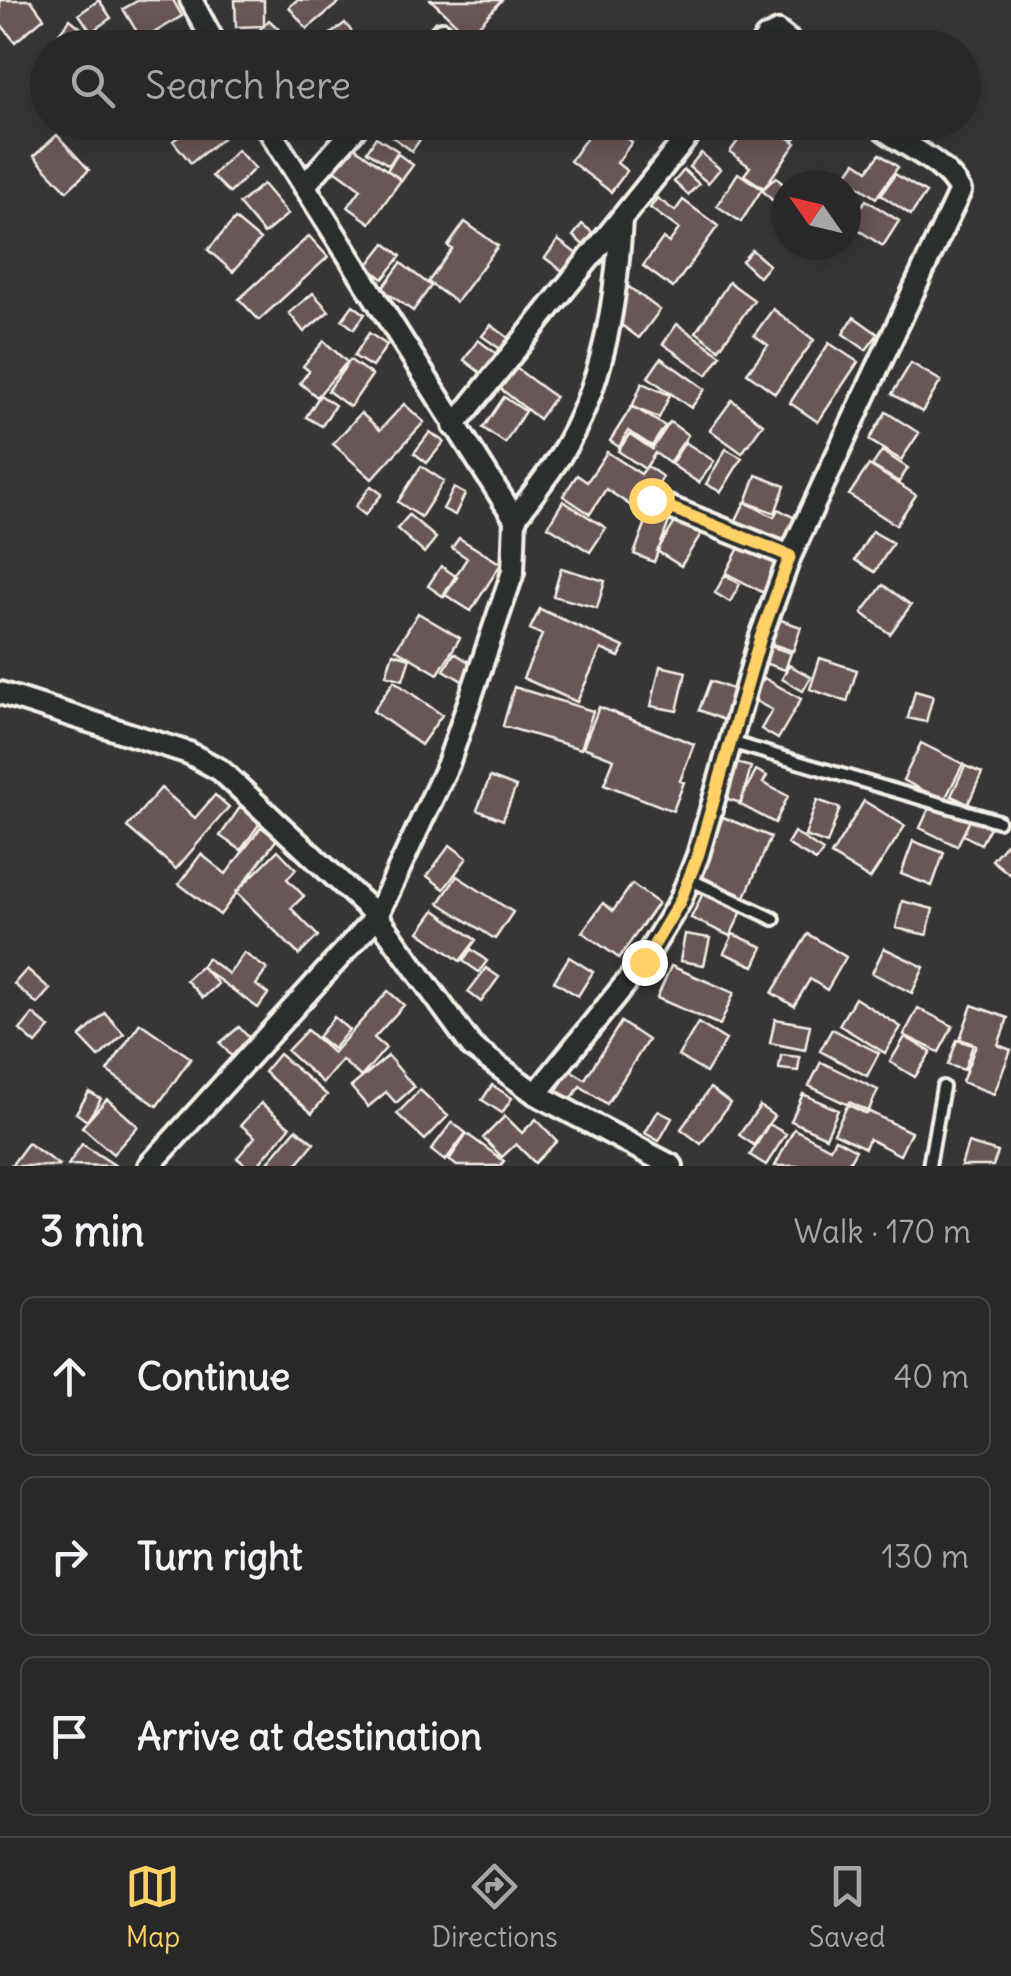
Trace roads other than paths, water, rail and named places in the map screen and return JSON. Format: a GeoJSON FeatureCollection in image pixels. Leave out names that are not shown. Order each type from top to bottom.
{"type":"FeatureCollection","features":[{"type":"Feature","properties":{"kind":"street"},"geometry":{"type":"LineString","coordinates":[[191,0],[207,30]]}},
{"type":"Feature","properties":{"kind":"street"},"geometry":{"type":"LineString","coordinates":[[275,140],[515,519]]}},
{"type":"Feature","properties":{"kind":"street"},"geometry":{"type":"LineString","coordinates":[[304,186],[345,140]]}},
{"type":"Feature","properties":{"kind":"street"},"geometry":{"type":"LineString","coordinates":[[454,426],[684,140]]}},
{"type":"Feature","properties":{"kind":"street"},"geometry":{"type":"LineString","coordinates":[[536,1094],[644,962],[680,901],[760,639],[790,556],[960,191],[944,167],[898,140]]}},
{"type":"Feature","properties":{"kind":"street"},"geometry":{"type":"LineString","coordinates":[[148,1166],[377,916],[448,764],[513,572],[515,519],[559,457],[582,413],[602,357],[617,292],[620,220]]}},
{"type":"Feature","properties":{"kind":"street"},"geometry":{"type":"LineString","coordinates":[[651,500],[790,556]]}},
{"type":"Feature","properties":{"kind":"street"},"geometry":{"type":"LineString","coordinates":[[0,693],[189,753],[220,770],[377,916],[472,1047],[536,1094],[672,1166]]}},
{"type":"Feature","properties":{"kind":"lane"},"geometry":{"type":"LineString","coordinates":[[729,742],[998,821]]}},
{"type":"Feature","properties":{"kind":"lane"},"geometry":{"type":"LineString","coordinates":[[688,879],[774,918]]}},
{"type":"Feature","properties":{"kind":"lane"},"geometry":{"type":"LineString","coordinates":[[929,1166],[943,1088]]}}]}
